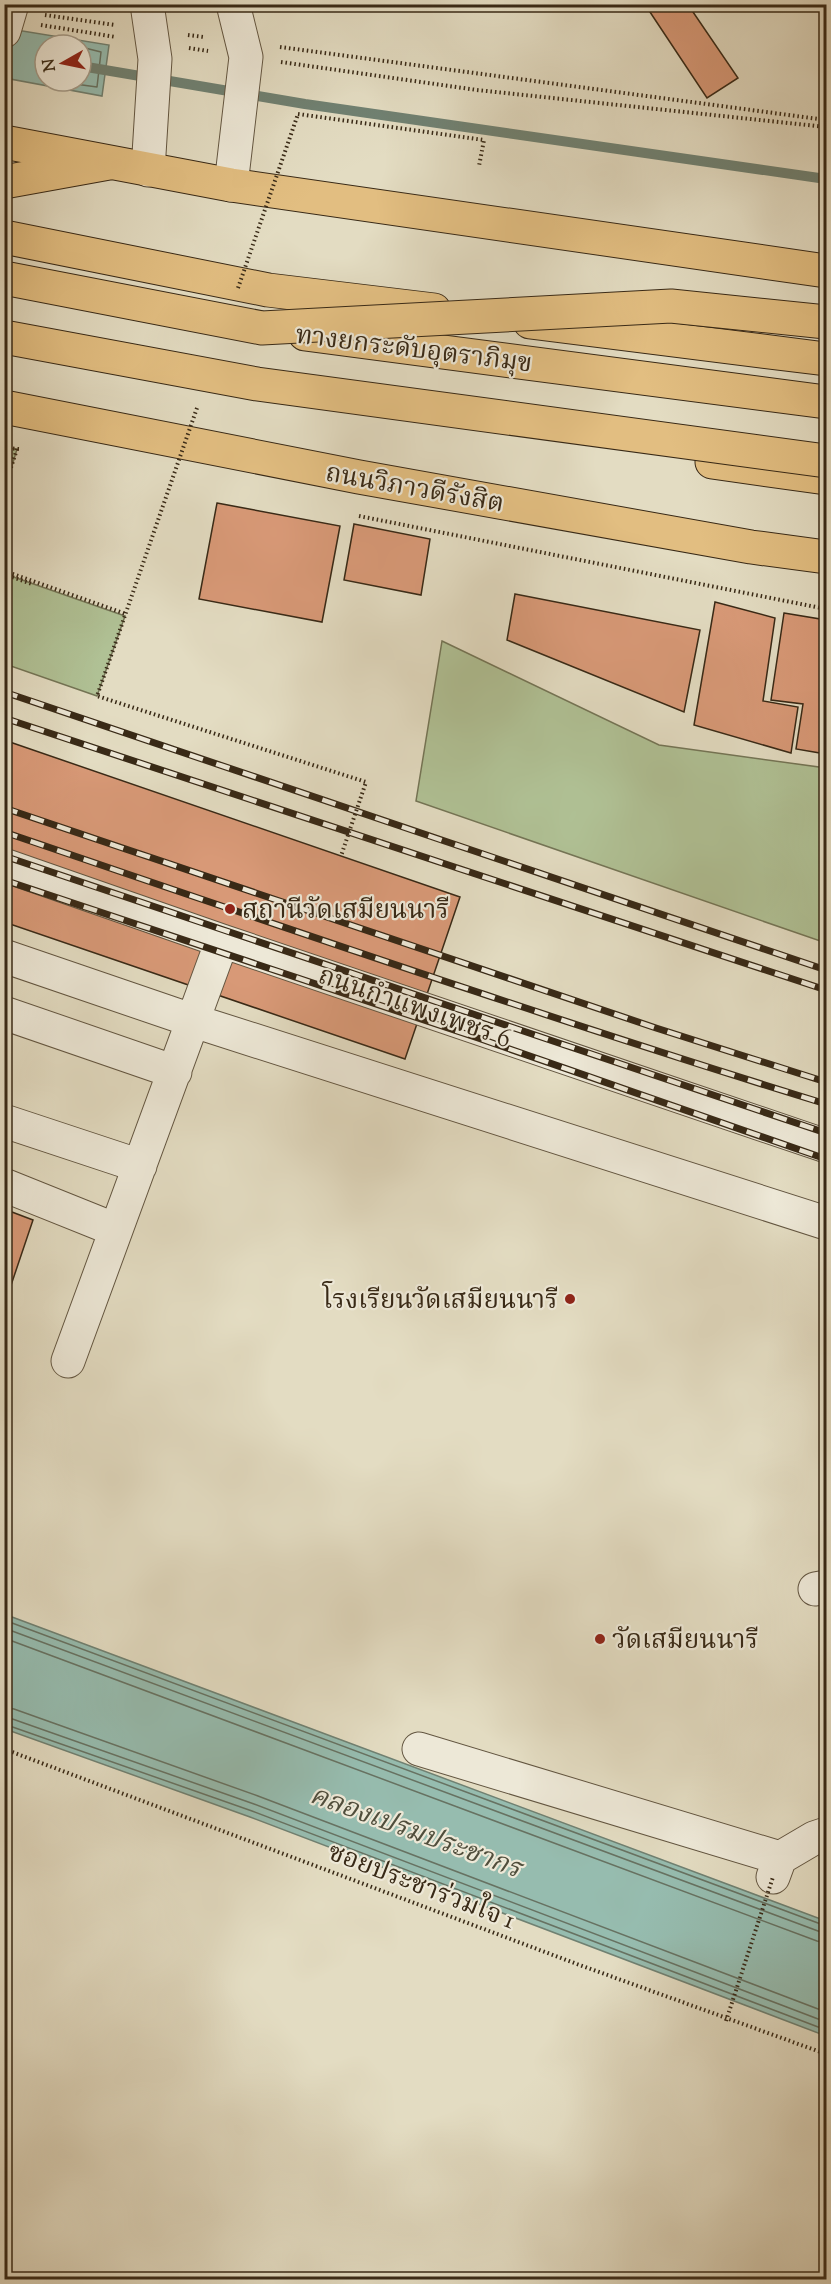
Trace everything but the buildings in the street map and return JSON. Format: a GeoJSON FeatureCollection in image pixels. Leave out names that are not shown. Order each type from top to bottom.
{"type":"FeatureCollection","features":[{"type":"Feature","properties":{"kind":"main road"},"geometry":{"type":"LineString","coordinates":[[4,142],[231,185],[826,271]]}},
{"type":"Feature","properties":{"kind":"main road"},"geometry":{"type":"LineString","coordinates":[[4,182],[109,163]]}},
{"type":"Feature","properties":{"kind":"main road"},"geometry":{"type":"LineString","coordinates":[[4,237],[268,290],[826,359]]}},
{"type":"Feature","properties":{"kind":"main road","name":"ทางยกระดับอุตราภิมุข"},"geometry":{"type":"LineString","coordinates":[[4,278],[261,328],[826,402]]}},
{"type":"Feature","properties":{"kind":"main road"},"geometry":{"type":"LineString","coordinates":[[261,328],[671,306],[826,322]]}},
{"type":"Feature","properties":{"kind":"main road"},"geometry":{"type":"LineString","coordinates":[[4,337],[257,384],[826,461]]}},
{"type":"Feature","properties":{"kind":"main road"},"geometry":{"type":"LineString","coordinates":[[4,354],[261,400],[826,478]]}},
{"type":"Feature","properties":{"kind":"main road","name":"ถนนวิภาวดีรังสิต"},"geometry":{"type":"LineString","coordinates":[[4,407],[382,481],[739,545],[826,557]]}},
{"type":"Feature","properties":{"kind":"street"},"geometry":{"type":"LineString","coordinates":[[231,185],[245,55],[233,4]]}},
{"type":"Feature","properties":{"kind":"street"},"geometry":{"type":"LineString","coordinates":[[148,170],[152,97],[152,34]]}},
{"type":"Feature","properties":{"kind":"street","name":"ถนนกำแพงเพชร 6"},"geometry":{"type":"LineString","coordinates":[[4,865],[826,1146]]}},
{"type":"Feature","properties":{"kind":"street"},"geometry":{"type":"LineString","coordinates":[[68,1361],[222,941]]}},
{"type":"Feature","properties":{"kind":"street"},"geometry":{"type":"LineString","coordinates":[[4,956],[194,1022],[826,1223]]}},
{"type":"Feature","properties":{"kind":"street"},"geometry":{"type":"LineString","coordinates":[[4,1013],[175,1072]]}},
{"type":"Feature","properties":{"kind":"street"},"geometry":{"type":"LineString","coordinates":[[4,1121],[140,1166]]}},
{"type":"Feature","properties":{"kind":"street"},"geometry":{"type":"LineString","coordinates":[[4,1185],[116,1230]]}},
{"type":"Feature","properties":{"kind":"street"},"geometry":{"type":"LineString","coordinates":[[419,1749],[777,1867],[814,1838],[826,1834]]}},
{"type":"Feature","properties":{"kind":"path"},"geometry":{"type":"LineString","coordinates":[[8,19],[152,34],[245,55],[826,120]]}},
{"type":"Feature","properties":{"kind":"path"},"geometry":{"type":"LineString","coordinates":[[8,19],[152,34],[245,55],[477,90],[826,127]]}},
{"type":"Feature","properties":{"kind":"path"},"geometry":{"type":"LineString","coordinates":[[237,292],[298,114],[484,140],[479,166]]}},
{"type":"Feature","properties":{"kind":"path"},"geometry":{"type":"LineString","coordinates":[[198,403],[97,696],[366,782],[341,856]]}},
{"type":"Feature","properties":{"kind":"path"},"geometry":{"type":"LineString","coordinates":[[4,448],[29,451]]}},
{"type":"Feature","properties":{"kind":"path"},"geometry":{"type":"LineString","coordinates":[[4,489],[17,449]]}},
{"type":"Feature","properties":{"kind":"path"},"geometry":{"type":"LineString","coordinates":[[170,479],[182,481]]}},
{"type":"Feature","properties":{"kind":"path"},"geometry":{"type":"LineString","coordinates":[[357,516],[826,609]]}},
{"type":"Feature","properties":{"kind":"path"},"geometry":{"type":"LineString","coordinates":[[4,573],[125,615]]}},
{"type":"Feature","properties":{"kind":"path","name":"ซอยประชาร่วมใจ 1"},"geometry":{"type":"LineString","coordinates":[[4,1749],[567,1960],[826,2054]]}},
{"type":"Feature","properties":{"kind":"path"},"geometry":{"type":"LineString","coordinates":[[726,2021],[777,1867]]}},
{"type":"Feature","properties":{"kind":"green space"},"geometry":{"type":"Polygon","coordinates":[[[4,448],[17,449],[5,490],[4,448]]]}},
{"type":"Feature","properties":{"kind":"green space"},"geometry":{"type":"Polygon","coordinates":[[[5,574],[125,616],[97,696],[5,664],[5,574]]]}},
{"type":"Feature","properties":{"kind":"green space"},"geometry":{"type":"Polygon","coordinates":[[[442,641],[659,745],[826,768],[826,943],[416,801],[442,641]]]}},
{"type":"Feature","properties":{"kind":"water"},"geometry":{"type":"Polygon","coordinates":[[[4,28],[35,33],[33,33],[33,83],[5,78],[4,28]]]}},
{"type":"Feature","properties":{"kind":"water"},"geometry":{"type":"Polygon","coordinates":[[[93,42],[109,45],[102,96],[86,93],[93,93],[93,42]]]}},
{"type":"Feature","properties":{"kind":"water","name":"คลองเปรมประชากร"},"geometry":{"type":"Polygon","coordinates":[[[4,1614],[826,1921],[826,2036],[250,1817],[5,1729],[4,1614]]]}},
{"type":"Feature","properties":{"kind":"waterway"},"geometry":{"type":"LineString","coordinates":[[93,68],[305,104],[826,179]]}},
{"type":"Feature","properties":{"kind":"railway"},"geometry":{"type":"LineString","coordinates":[[4,692],[826,970]]}},
{"type":"Feature","properties":{"kind":"railway"},"geometry":{"type":"LineString","coordinates":[[4,718],[826,990]]}},
{"type":"Feature","properties":{"kind":"railway"},"geometry":{"type":"LineString","coordinates":[[4,808],[656,1028],[826,1082]]}},
{"type":"Feature","properties":{"kind":"railway"},"geometry":{"type":"LineString","coordinates":[[4,832],[517,1005],[826,1104]]}},
{"type":"Feature","properties":{"kind":"railway"},"geometry":{"type":"LineString","coordinates":[[4,856],[826,1133]]}},
{"type":"Feature","properties":{"kind":"railway"},"geometry":{"type":"LineString","coordinates":[[4,880],[478,1038],[826,1159]]}},
{"type":"Feature","properties":{"kind":"place","name":"สถานีวัดเสมียนนารี"},"geometry":{"type":"Point","coordinates":[230,909]}},
{"type":"Feature","properties":{"kind":"place","name":"โรงเรียนวัดเสมียนนารี"},"geometry":{"type":"Point","coordinates":[570,1299]}},
{"type":"Feature","properties":{"kind":"place","name":"วัดเสมียนนารี"},"geometry":{"type":"Point","coordinates":[600,1639]}}]}
